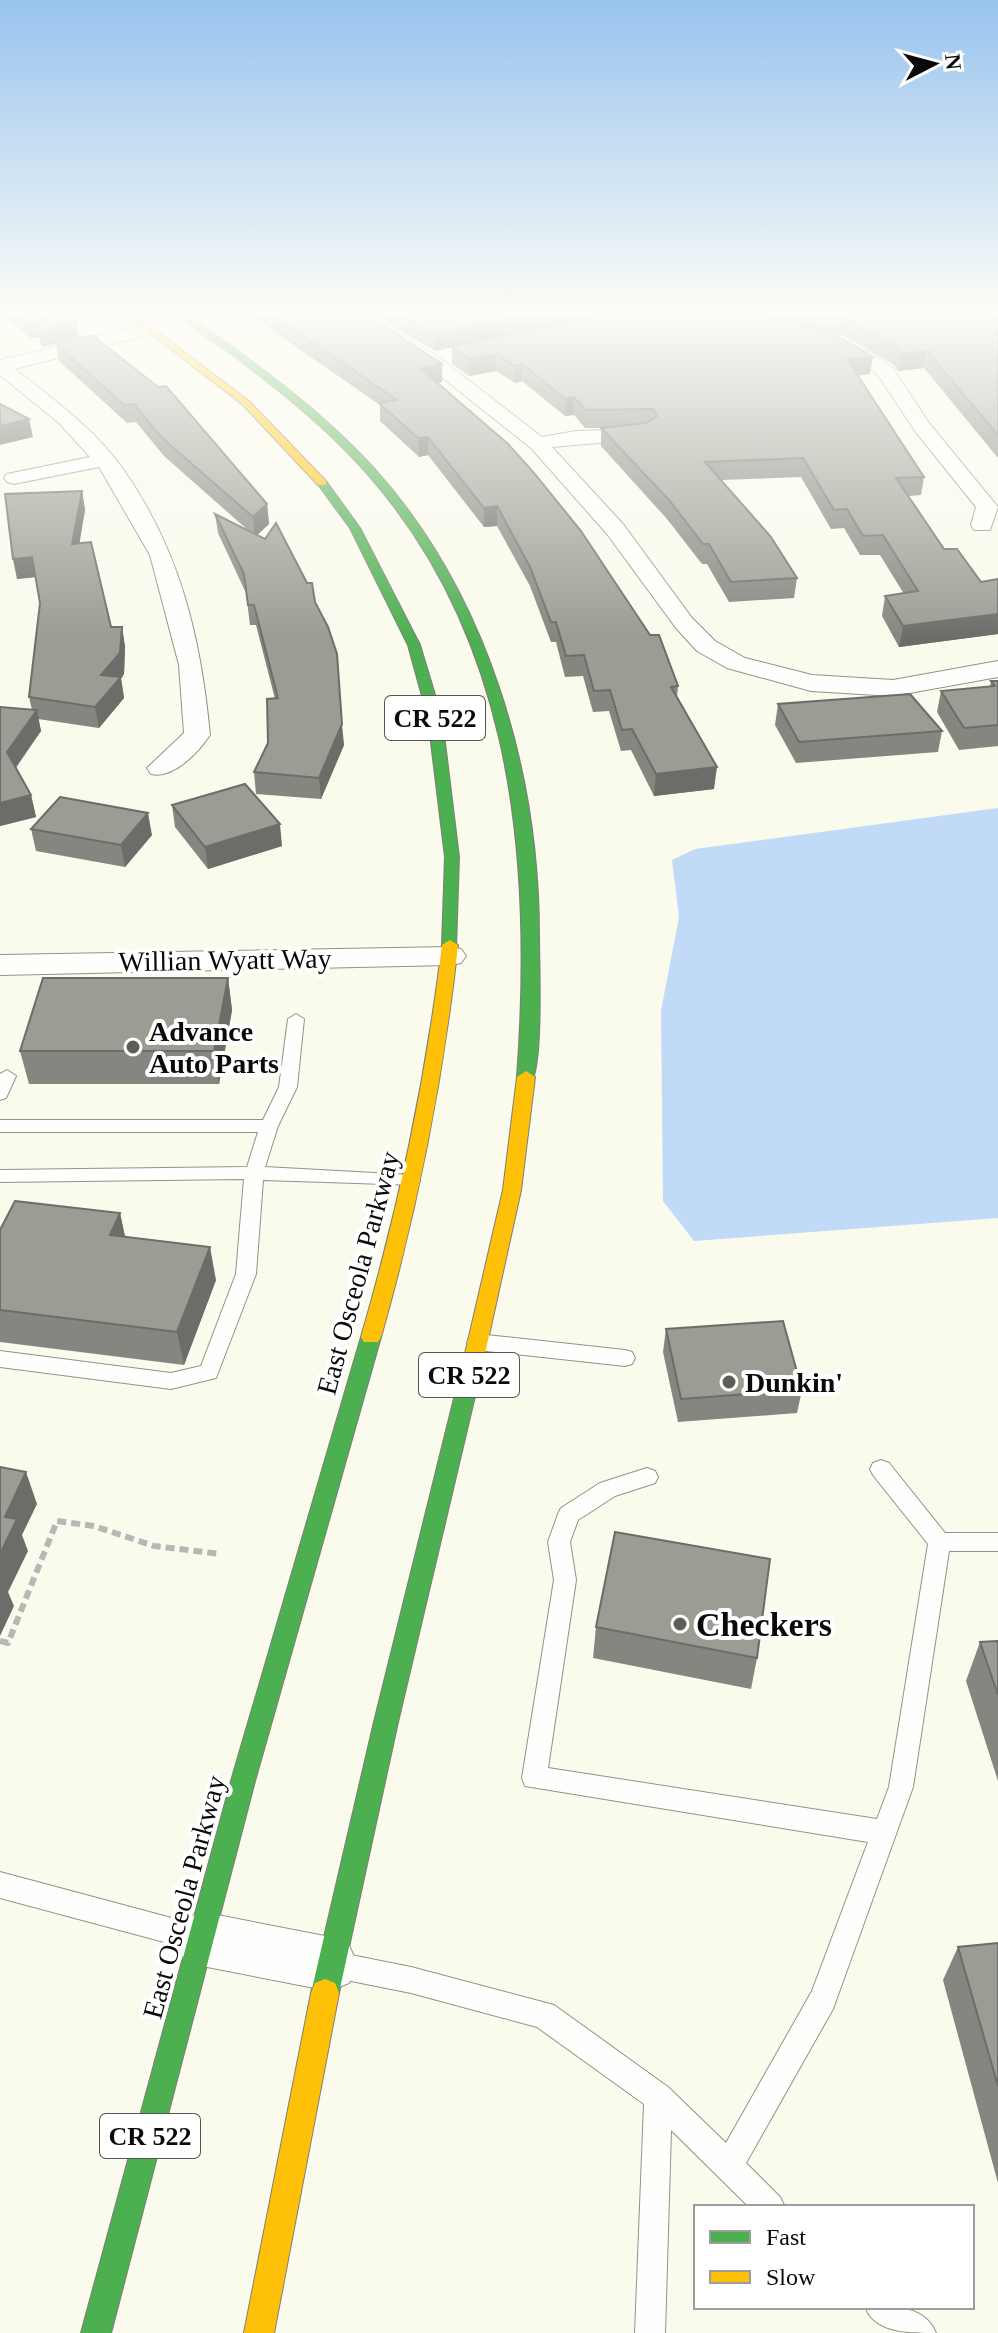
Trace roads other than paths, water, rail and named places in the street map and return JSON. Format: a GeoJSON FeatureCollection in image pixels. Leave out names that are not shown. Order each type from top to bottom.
{"type":"FeatureCollection","features":[{"type":"Feature","properties":{"kind":"main road","name":"East Osceola Parkway"},"geometry":{"type":"LineString","coordinates":[[96,2333],[243,1781],[401,1233],[414,1182],[450,956],[452,857],[435,718],[414,645],[355,528],[311,468],[265,422]]}},
{"type":"Feature","properties":{"kind":"main road","name":"CR 522"},"geometry":{"type":"LineString","coordinates":[[259,2333],[330,1964],[512,1189],[527,1043],[532,954],[529,854],[503,716],[477,641],[443,569],[410,518],[361,459],[322,422]]}},
{"type":"Feature","properties":{"kind":"street"},"geometry":{"type":"LineString","coordinates":[[69,422],[114,471],[161,555],[191,665],[197,735],[161,768]]}},
{"type":"Feature","properties":{"kind":"street"},"geometry":{"type":"LineString","coordinates":[[510,422],[538,444],[615,529],[684,623],[706,646],[736,663],[811,683],[893,688],[998,669]]}},
{"type":"Feature","properties":{"kind":"street"},"geometry":{"type":"LineString","coordinates":[[919,422],[987,507],[982,525]]}},
{"type":"Feature","properties":{"kind":"street"},"geometry":{"type":"LineString","coordinates":[[538,444],[576,437],[643,433]]}},
{"type":"Feature","properties":{"kind":"street"},"geometry":{"type":"LineString","coordinates":[[14,478],[104,460]]}},
{"type":"Feature","properties":{"kind":"street","name":"Willian Wyatt Way"},"geometry":{"type":"LineString","coordinates":[[0,965],[450,956]]}},
{"type":"Feature","properties":{"kind":"street"},"geometry":{"type":"LineString","coordinates":[[202,1939],[330,1964]]}},
{"type":"Feature","properties":{"kind":"lane"},"geometry":{"type":"LineString","coordinates":[[0,1359],[171,1381],[209,1372],[246,1274],[254,1173],[269,1126],[288,1087],[296,1019]]}},
{"type":"Feature","properties":{"kind":"lane"},"geometry":{"type":"LineString","coordinates":[[0,1094],[7,1076]]}},
{"type":"Feature","properties":{"kind":"lane"},"geometry":{"type":"LineString","coordinates":[[0,1126],[269,1126]]}},
{"type":"Feature","properties":{"kind":"lane"},"geometry":{"type":"LineString","coordinates":[[0,1176],[254,1173],[414,1182]]}},
{"type":"Feature","properties":{"kind":"lane"},"geometry":{"type":"LineString","coordinates":[[477,1342],[625,1358]]}},
{"type":"Feature","properties":{"kind":"lane"},"geometry":{"type":"LineString","coordinates":[[728,2167],[823,1999],[901,1787],[939,1542],[881,1469]]}},
{"type":"Feature","properties":{"kind":"lane"},"geometry":{"type":"LineString","coordinates":[[647,1477],[608,1489],[569,1514],[559,1542],[565,1580],[534,1778],[884,1832]]}},
{"type":"Feature","properties":{"kind":"lane"},"geometry":{"type":"LineString","coordinates":[[939,1542],[998,1542]]}},
{"type":"Feature","properties":{"kind":"lane"},"geometry":{"type":"LineString","coordinates":[[0,1885],[202,1939]]}},
{"type":"Feature","properties":{"kind":"lane"},"geometry":{"type":"LineString","coordinates":[[330,1964],[411,1980],[544,2015],[658,2097],[768,2205]]}},
{"type":"Feature","properties":{"kind":"lane"},"geometry":{"type":"LineString","coordinates":[[650,2333],[658,2097]]}},
{"type":"Feature","properties":{"kind":"lane"},"geometry":{"type":"LineString","coordinates":[[883,2317],[921,2333]]}},
{"type":"Feature","properties":{"kind":"water"},"geometry":{"type":"Polygon","coordinates":[[[998,808],[998,1218],[694,1241],[663,1201],[661,1011],[679,917],[672,860],[695,849],[998,808]]]}},
{"type":"Feature","properties":{"kind":"place","name":"Advance Auto Parts"},"geometry":{"type":"Point","coordinates":[133,1047]}},
{"type":"Feature","properties":{"kind":"place","name":"Dunkin'"},"geometry":{"type":"Point","coordinates":[729,1382]}},
{"type":"Feature","properties":{"kind":"place","name":"Checkers"},"geometry":{"type":"Point","coordinates":[680,1624]}}]}
